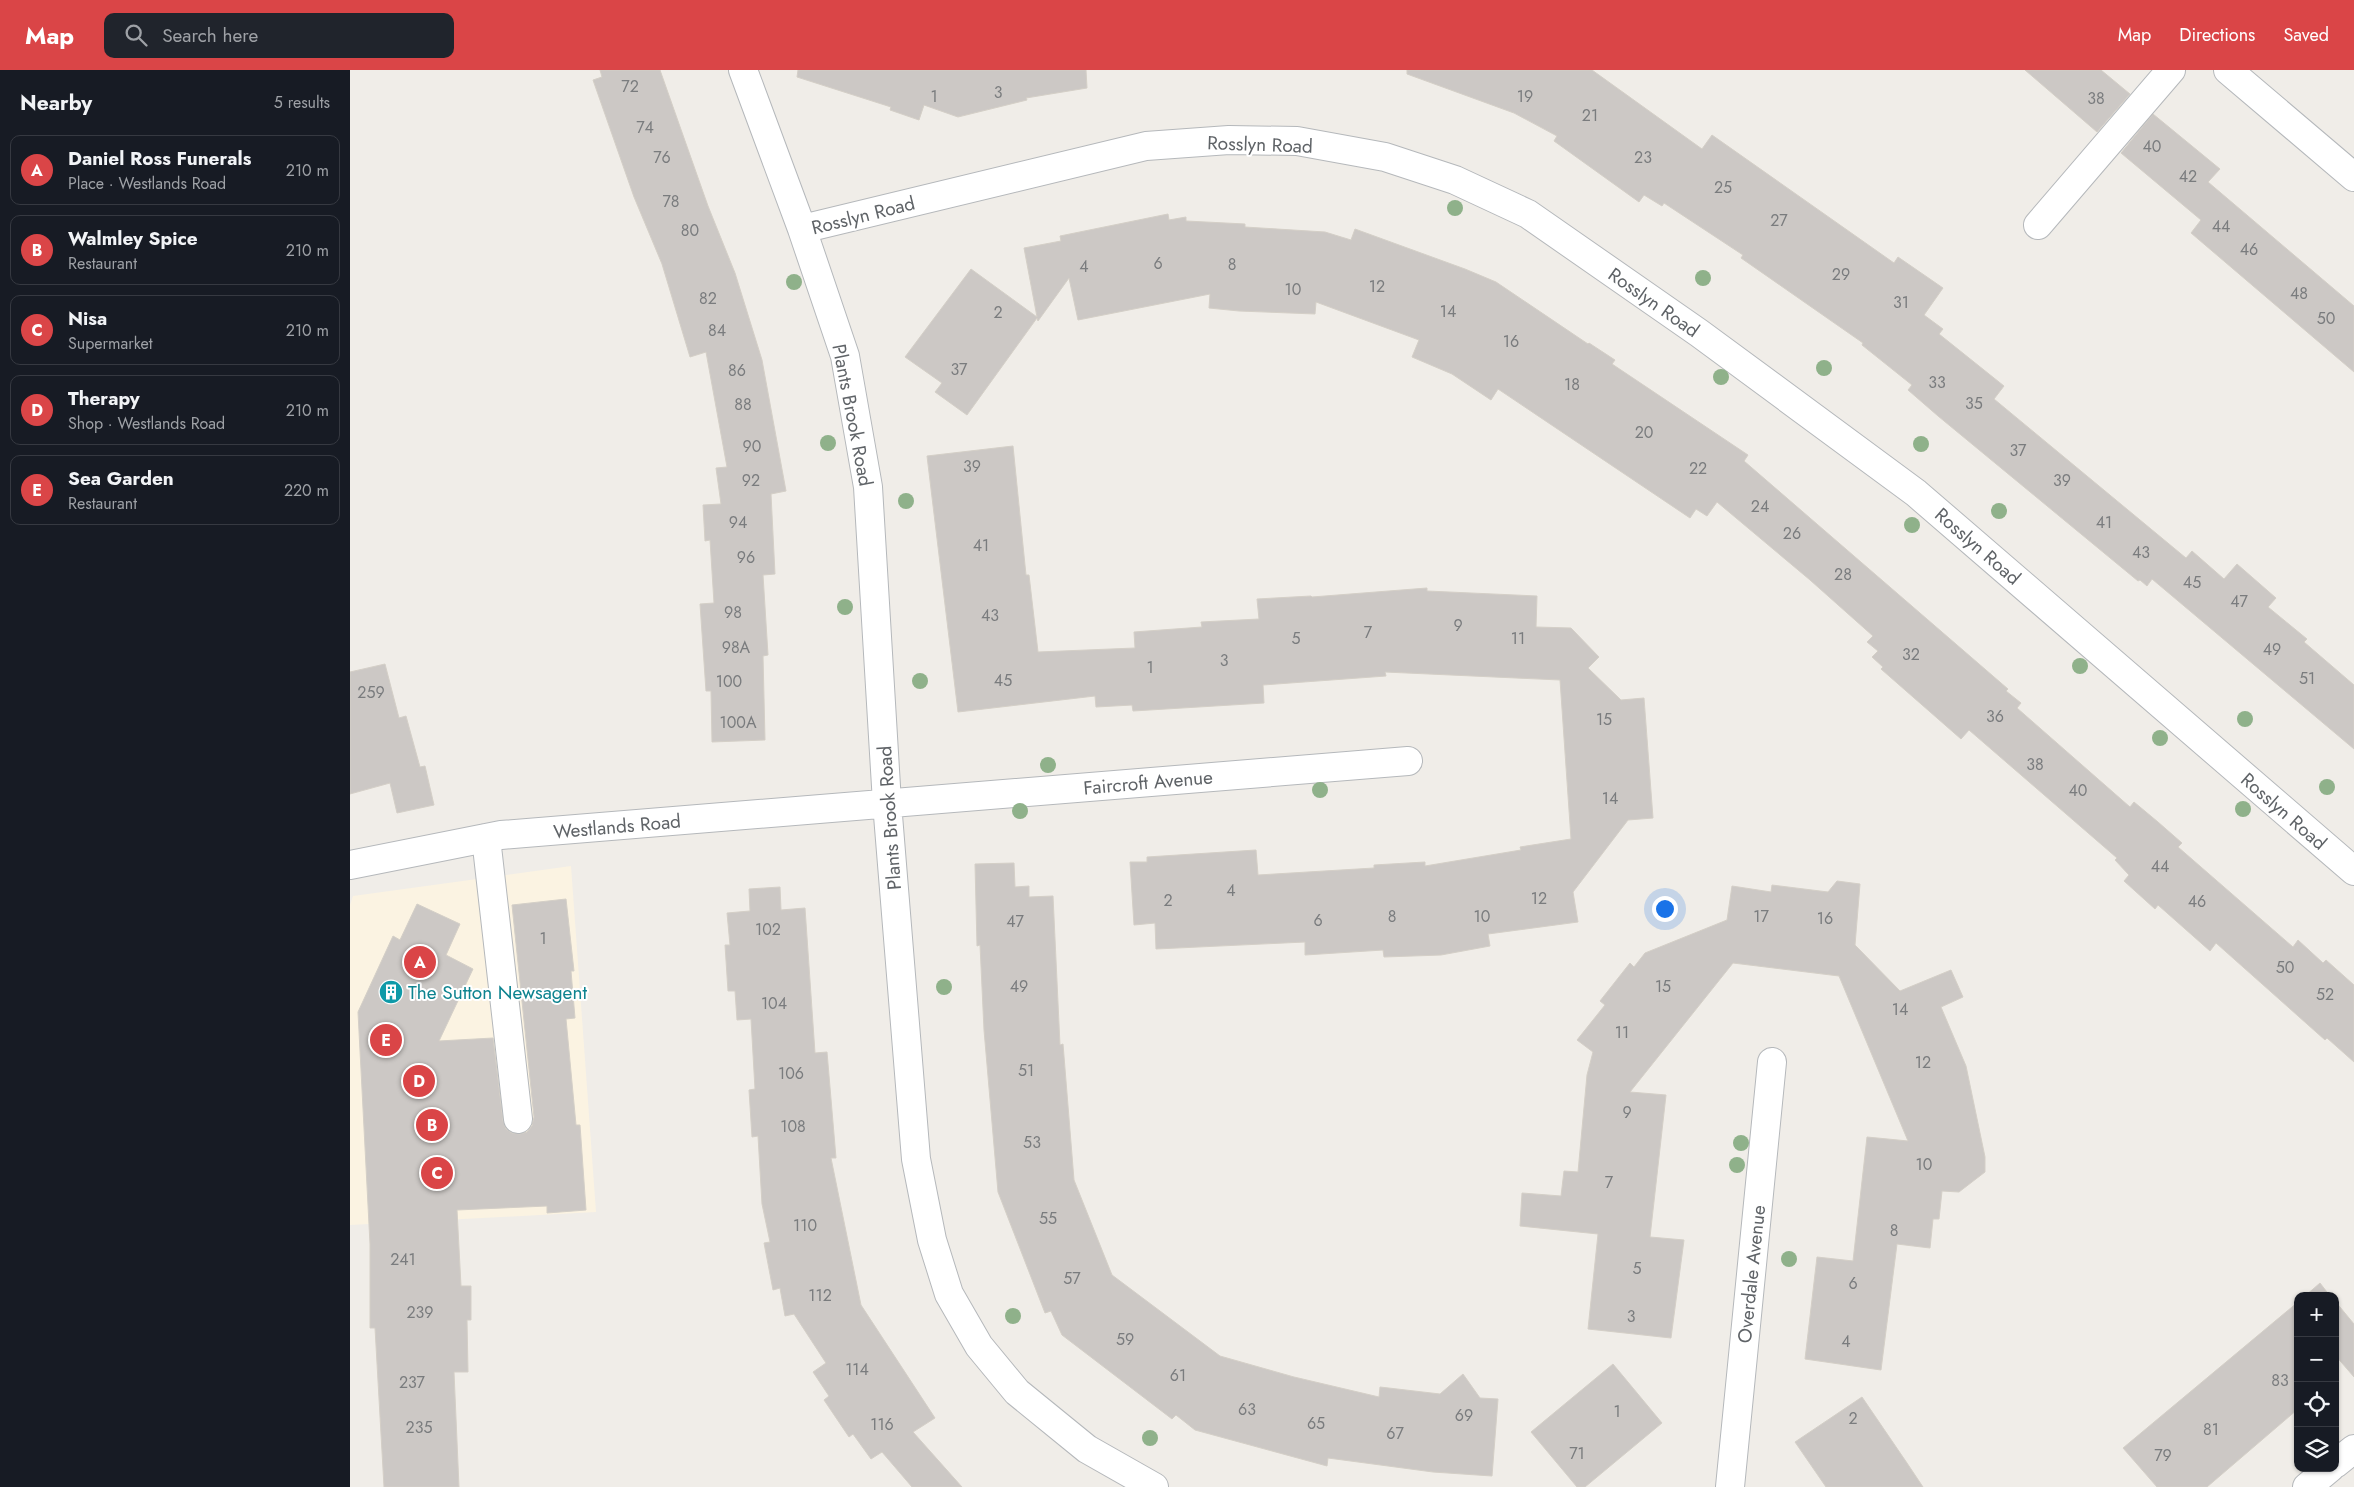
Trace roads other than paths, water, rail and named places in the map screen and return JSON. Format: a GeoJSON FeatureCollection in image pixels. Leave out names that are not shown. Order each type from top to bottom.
{"type":"FeatureCollection","features":[{"type":"Feature","properties":{"kind":"street","name":"Plants Brook Road"},"geometry":{"type":"LineString","coordinates":[[742,70],[802,229],[845,356],[868,487],[887,803],[916,1159],[932,1240],[949,1294],[979,1346],[1017,1392],[1087,1449],[1154,1487]]}},
{"type":"Feature","properties":{"kind":"street"},"geometry":{"type":"LineString","coordinates":[[2038,225],[2171,70]]}},
{"type":"Feature","properties":{"kind":"street"},"geometry":{"type":"LineString","coordinates":[[2228,70],[2354,177]]}},
{"type":"Feature","properties":{"kind":"street","name":"Rosslyn Road"},"geometry":{"type":"LineString","coordinates":[[802,229],[1146,146],[1229,140],[1297,141],[1385,157],[1455,180],[1528,214],[1699,334],[1916,493],[2354,872]]}},
{"type":"Feature","properties":{"kind":"street","name":"Faircroft Avenue"},"geometry":{"type":"LineString","coordinates":[[887,803],[1408,761]]}},
{"type":"Feature","properties":{"kind":"street","name":"Westlands Road"},"geometry":{"type":"LineString","coordinates":[[350,865],[486,838],[887,803]]}},
{"type":"Feature","properties":{"kind":"street"},"geometry":{"type":"LineString","coordinates":[[486,838],[518,1118]]}},
{"type":"Feature","properties":{"kind":"street","name":"Overdale Avenue"},"geometry":{"type":"LineString","coordinates":[[1730,1487],[1772,1062]]}},
{"type":"Feature","properties":{"kind":"street"},"geometry":{"type":"LineString","coordinates":[[2339,1461],[2354,1449]]}},
{"type":"Feature","properties":{"kind":"street"},"geometry":{"type":"LineString","coordinates":[[2307,1487],[2325,1472]]}},
{"type":"Feature","properties":{"kind":"place","name":"Daniel Ross Funerals"},"geometry":{"type":"Point","coordinates":[420,962]}},
{"type":"Feature","properties":{"kind":"place","name":"The Sutton Newsagent"},"geometry":{"type":"Point","coordinates":[391,992]}},
{"type":"Feature","properties":{"kind":"place","name":"Sea Garden"},"geometry":{"type":"Point","coordinates":[386,1040]}},
{"type":"Feature","properties":{"kind":"place","name":"Therapy"},"geometry":{"type":"Point","coordinates":[419,1081]}},
{"type":"Feature","properties":{"kind":"place","name":"Walmley Spice"},"geometry":{"type":"Point","coordinates":[432,1125]}},
{"type":"Feature","properties":{"kind":"place","name":"Nisa"},"geometry":{"type":"Point","coordinates":[437,1173]}}]}
